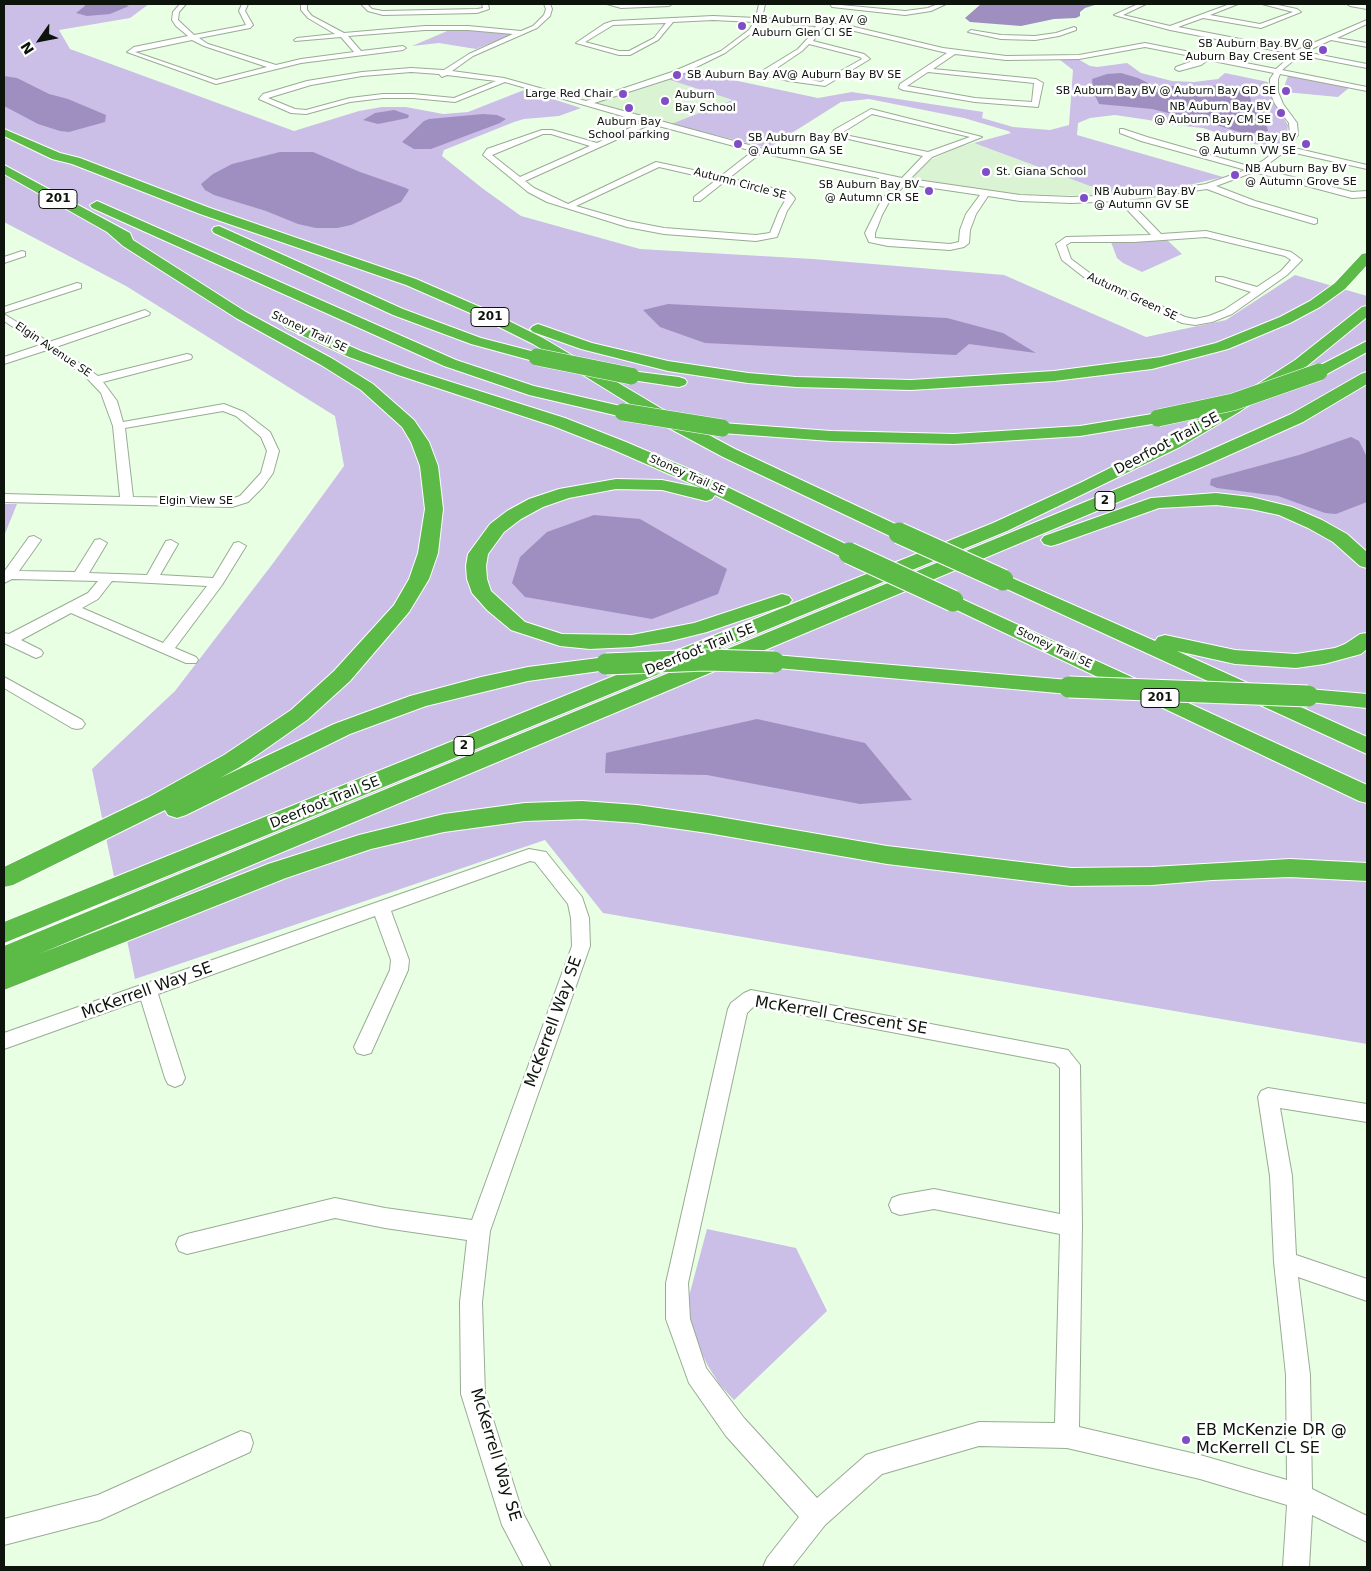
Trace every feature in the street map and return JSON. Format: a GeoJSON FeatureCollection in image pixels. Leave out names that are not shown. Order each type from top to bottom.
{"type":"FeatureCollection","features":[{"type":"Feature","properties":{"kind":"highway","name":"201"},"geometry":{"type":"LineString","coordinates":[[4,132],[56,156],[76,161],[265,232],[411,282],[490,317],[538,341],[721,450],[794,486],[1367,746]]}},
{"type":"Feature","properties":{"kind":"highway"},"geometry":{"type":"LineString","coordinates":[[56,156],[398,312],[476,341],[537,357],[631,376],[712,386],[790,392],[856,394],[947,392],[1009,388],[1073,380],[1222,346],[1285,320],[1315,304],[1340,286],[1367,257]]}},
{"type":"Feature","properties":{"kind":"highway"},"geometry":{"type":"LineString","coordinates":[[4,164],[450,363],[530,390],[623,412],[722,428],[831,436],[954,439],[1080,430],[1158,418],[1233,402],[1319,372],[1367,346]]}},
{"type":"Feature","properties":{"kind":"highway","name":"Stoney Trail SE"},"geometry":{"type":"LineString","coordinates":[[4,169],[281,321],[317,338],[404,372],[559,422],[690,476],[847,552],[1367,795]]}},
{"type":"Feature","properties":{"kind":"highway"},"geometry":{"type":"LineString","coordinates":[[4,878],[158,803],[232,760],[299,715],[342,676],[402,608],[419,579],[428,553],[434,509],[429,466],[420,442],[408,424],[390,405],[327,362],[234,311],[128,243],[112,229]]}},
{"type":"Feature","properties":{"kind":"highway"},"geometry":{"type":"LineString","coordinates":[[265,232],[309,243],[406,274],[451,291],[541,330],[587,346],[668,366],[707,372],[796,382],[911,385],[1054,376],[1166,360]]}},
{"type":"Feature","properties":{"kind":"highway","name":"Deerfoot Trail SE"},"geometry":{"type":"LineString","coordinates":[[4,933],[1000,527],[1086,487],[1174,442],[1272,384],[1302,363],[1367,310]]}},
{"type":"Feature","properties":{"kind":"highway","name":"Deerfoot Trail SE"},"geometry":{"type":"LineString","coordinates":[[4,957],[1203,460],[1297,418],[1367,377]]}},
{"type":"Feature","properties":{"kind":"highway"},"geometry":{"type":"LineString","coordinates":[[847,552],[703,494],[662,485],[627,484],[599,486],[565,492],[524,508],[493,533],[478,554],[476,566],[477,579],[482,593],[518,626],[560,640],[612,642],[651,639],[700,628],[865,572],[922,558]]}},
{"type":"Feature","properties":{"kind":"highway"},"geometry":{"type":"LineString","coordinates":[[836,612],[939,582],[1158,502],[1216,499],[1251,503],[1284,511],[1315,524],[1340,538],[1367,562]]}},
{"type":"Feature","properties":{"kind":"highway"},"geometry":{"type":"LineString","coordinates":[[1012,584],[1160,640],[1235,657],[1296,661],[1324,657],[1353,649],[1367,639]]}},
{"type":"Feature","properties":{"kind":"highway"},"geometry":{"type":"LineString","coordinates":[[4,892],[342,729],[418,701],[528,674],[606,664],[706,660],[774,662],[1069,687],[1308,696],[1367,701]]}},
{"type":"Feature","properties":{"kind":"highway"},"geometry":{"type":"LineString","coordinates":[[1308,696],[1367,694]]}},
{"type":"Feature","properties":{"kind":"highway"},"geometry":{"type":"LineString","coordinates":[[4,979],[277,871],[359,844],[444,823],[525,812],[582,810],[637,814],[708,824],[888,855],[1037,874],[1113,878],[1290,868],[1367,872]]}},
{"type":"Feature","properties":{"kind":"highway"},"geometry":{"type":"LineString","coordinates":[[1184,874],[1291,876],[1367,883]]}},
{"type":"Feature","properties":{"kind":"street"},"geometry":{"type":"LineString","coordinates":[[183,4],[176,12],[175,20],[178,25],[194,38],[274,68]]}},
{"type":"Feature","properties":{"kind":"street"},"geometry":{"type":"LineString","coordinates":[[245,4],[242,11],[250,26],[136,48],[130,52],[214,82],[323,57],[403,48]]}},
{"type":"Feature","properties":{"kind":"street"},"geometry":{"type":"LineString","coordinates":[[304,4],[304,10],[310,17],[343,35],[359,53]]}},
{"type":"Feature","properties":{"kind":"street"},"geometry":{"type":"LineString","coordinates":[[364,4],[370,10],[383,13],[477,11],[486,9],[485,4]]}},
{"type":"Feature","properties":{"kind":"street"},"geometry":{"type":"LineString","coordinates":[[444,73],[471,55],[525,33],[544,20],[548,13],[548,4]]}},
{"type":"Feature","properties":{"kind":"street"},"geometry":{"type":"LineString","coordinates":[[610,4],[621,6],[670,4]]}},
{"type":"Feature","properties":{"kind":"street"},"geometry":{"type":"LineString","coordinates":[[754,4],[755,20]]}},
{"type":"Feature","properties":{"kind":"street"},"geometry":{"type":"LineString","coordinates":[[580,104],[675,74],[714,57],[746,36],[762,4]]}},
{"type":"Feature","properties":{"kind":"street"},"geometry":{"type":"LineString","coordinates":[[832,5],[876,11],[905,12],[929,10],[943,4]]}},
{"type":"Feature","properties":{"kind":"street"},"geometry":{"type":"LineString","coordinates":[[1143,4],[1118,15],[1170,28],[1367,66]]}},
{"type":"Feature","properties":{"kind":"street"},"geometry":{"type":"LineString","coordinates":[[1170,28],[1235,4]]}},
{"type":"Feature","properties":{"kind":"street"},"geometry":{"type":"LineString","coordinates":[[1202,16],[1261,26],[1298,12],[1265,4]]}},
{"type":"Feature","properties":{"kind":"street"},"geometry":{"type":"LineString","coordinates":[[1350,4],[1367,7]]}},
{"type":"Feature","properties":{"kind":"street"},"geometry":{"type":"LineString","coordinates":[[905,12],[907,22]]}},
{"type":"Feature","properties":{"kind":"street"},"geometry":{"type":"LineString","coordinates":[[671,20],[656,39],[633,52],[619,53],[579,43],[609,23],[671,20],[755,20],[821,24],[953,52],[1006,58],[1101,54],[1142,45],[1367,89]]}},
{"type":"Feature","properties":{"kind":"street"},"geometry":{"type":"LineString","coordinates":[[808,42],[845,50],[866,58],[822,84],[788,79],[766,73],[808,42],[821,24]]}},
{"type":"Feature","properties":{"kind":"street"},"geometry":{"type":"LineString","coordinates":[[1259,171],[1284,148],[1294,135],[1294,126],[1276,97],[1273,82],[1301,54],[1366,25]]}},
{"type":"Feature","properties":{"kind":"street"},"geometry":{"type":"LineString","coordinates":[[297,40],[376,31],[439,28],[525,33]]}},
{"type":"Feature","properties":{"kind":"street"},"geometry":{"type":"LineString","coordinates":[[1046,43],[1074,29]]}},
{"type":"Feature","properties":{"kind":"street"},"geometry":{"type":"LineString","coordinates":[[880,35],[892,30]]}},
{"type":"Feature","properties":{"kind":"street"},"geometry":{"type":"LineString","coordinates":[[971,32],[1046,43],[1066,56]]}},
{"type":"Feature","properties":{"kind":"street"},"geometry":{"type":"LineString","coordinates":[[1333,39],[1367,45]]}},
{"type":"Feature","properties":{"kind":"street"},"geometry":{"type":"LineString","coordinates":[[953,52],[903,86],[903,88],[968,99],[1035,105]]}},
{"type":"Feature","properties":{"kind":"street"},"geometry":{"type":"LineString","coordinates":[[1179,69],[1198,63],[1207,57]]}},
{"type":"Feature","properties":{"kind":"street"},"geometry":{"type":"LineString","coordinates":[[926,70],[1036,81],[1039,84],[1035,105],[1031,113]]}},
{"type":"Feature","properties":{"kind":"street"},"geometry":{"type":"LineString","coordinates":[[501,81],[457,99],[383,96],[350,100],[302,112],[263,99],[266,96],[318,81],[377,72],[444,73],[501,81],[647,123],[757,151],[902,182],[983,196],[1052,203],[1168,198],[1212,188],[1259,171],[1294,150],[1302,141]]}},
{"type":"Feature","properties":{"kind":"street"},"geometry":{"type":"LineString","coordinates":[[1281,72],[1283,92],[1289,105],[1303,124]]}},
{"type":"Feature","properties":{"kind":"street"},"geometry":{"type":"LineString","coordinates":[[929,155],[835,135],[871,111],[978,137],[929,155],[886,199],[877,215],[870,237],[874,241],[950,247],[961,245],[964,243],[971,214],[983,196]]}},
{"type":"Feature","properties":{"kind":"street"},"geometry":{"type":"LineString","coordinates":[[518,180],[536,174],[647,123]]}},
{"type":"Feature","properties":{"kind":"street"},"geometry":{"type":"LineString","coordinates":[[1123,131],[1175,148],[1259,171],[1352,195],[1367,194]]}},
{"type":"Feature","properties":{"kind":"street","name":"Autumn Circle SE"},"geometry":{"type":"LineString","coordinates":[[568,207],[654,165],[668,165],[786,194],[791,197],[773,235],[759,239],[659,231],[627,224],[568,207],[544,198],[518,180],[487,154],[536,133],[545,132],[598,146]]}},
{"type":"Feature","properties":{"kind":"street"},"geometry":{"type":"LineString","coordinates":[[1175,148],[1189,141]]}},
{"type":"Feature","properties":{"kind":"street"},"geometry":{"type":"LineString","coordinates":[[1284,148],[1367,168]]}},
{"type":"Feature","properties":{"kind":"street"},"geometry":{"type":"LineString","coordinates":[[697,199],[757,151]]}},
{"type":"Feature","properties":{"kind":"street"},"geometry":{"type":"LineString","coordinates":[[1212,188],[1262,207],[1314,221]]}},
{"type":"Feature","properties":{"kind":"street"},"geometry":{"type":"LineString","coordinates":[[1118,201],[1154,238]]}},
{"type":"Feature","properties":{"kind":"street","name":"Autumn Green SE"},"geometry":{"type":"LineString","coordinates":[[1214,234],[1288,254],[1296,258],[1296,262],[1259,291],[1221,316],[1201,322],[1186,321],[1088,276],[1067,260],[1060,244],[1062,241],[1073,239],[1154,238],[1214,234]]}},
{"type":"Feature","properties":{"kind":"street"},"geometry":{"type":"LineString","coordinates":[[4,260],[22,254]]}},
{"type":"Feature","properties":{"kind":"street"},"geometry":{"type":"LineString","coordinates":[[1219,279],[1259,291]]}},
{"type":"Feature","properties":{"kind":"street"},"geometry":{"type":"LineString","coordinates":[[4,310],[77,286]]}},
{"type":"Feature","properties":{"kind":"street"},"geometry":{"type":"LineString","coordinates":[[4,361],[145,313]]}},
{"type":"Feature","properties":{"kind":"street","name":"Elgin Avenue SE"},"geometry":{"type":"LineString","coordinates":[[4,317],[96,380],[111,401],[119,426],[127,500]]}},
{"type":"Feature","properties":{"kind":"street"},"geometry":{"type":"LineString","coordinates":[[96,380],[187,357]]}},
{"type":"Feature","properties":{"kind":"street","name":"Elgin View SE"},"geometry":{"type":"LineString","coordinates":[[4,498],[232,503],[244,499],[259,484],[267,473],[273,451],[266,435],[240,414],[224,407],[119,426]]}},
{"type":"Feature","properties":{"kind":"street"},"geometry":{"type":"LineString","coordinates":[[6,577],[34,540]]}},
{"type":"Feature","properties":{"kind":"street"},"geometry":{"type":"LineString","coordinates":[[80,576],[100,543]]}},
{"type":"Feature","properties":{"kind":"street"},"geometry":{"type":"LineString","coordinates":[[151,579],[171,544]]}},
{"type":"Feature","properties":{"kind":"street"},"geometry":{"type":"LineString","coordinates":[[167,648],[217,582],[239,546]]}},
{"type":"Feature","properties":{"kind":"street"},"geometry":{"type":"LineString","coordinates":[[6,577],[80,576],[217,582]]}},
{"type":"Feature","properties":{"kind":"street"},"geometry":{"type":"LineString","coordinates":[[6,639],[93,596],[108,577]]}},
{"type":"Feature","properties":{"kind":"street"},"geometry":{"type":"LineString","coordinates":[[71,608],[191,660]]}},
{"type":"Feature","properties":{"kind":"street"},"geometry":{"type":"LineString","coordinates":[[6,639],[36,653]]}},
{"type":"Feature","properties":{"kind":"street"},"geometry":{"type":"LineString","coordinates":[[4,682],[77,724]]}},
{"type":"Feature","properties":{"kind":"street","name":"McKerrell Way SE"},"geometry":{"type":"LineString","coordinates":[[4,1041],[529,854],[540,856],[576,902],[580,918],[581,946],[479,1231],[471,1302],[473,1394],[511,1516],[538,1567]]}},
{"type":"Feature","properties":{"kind":"street"},"geometry":{"type":"LineString","coordinates":[[364,1047],[399,970],[400,960],[381,907]]}},
{"type":"Feature","properties":{"kind":"street"},"geometry":{"type":"LineString","coordinates":[[148,991],[175,1078]]}},
{"type":"Feature","properties":{"kind":"street","name":"McKerrell Crescent SE"},"geometry":{"type":"LineString","coordinates":[[816,1516],[734,1427],[697,1375],[678,1319],[676,1283],[738,1009],[751,998],[1061,1056],[1070,1065],[1071,1226],[1067,1436]]}},
{"type":"Feature","properties":{"kind":"street"},"geometry":{"type":"LineString","coordinates":[[1296,1567],[1300,1496],[1298,1375],[1286,1262],[1281,1176],[1268,1097],[1367,1113]]}},
{"type":"Feature","properties":{"kind":"street"},"geometry":{"type":"LineString","coordinates":[[900,1205],[934,1199],[1071,1226]]}},
{"type":"Feature","properties":{"kind":"street"},"geometry":{"type":"LineString","coordinates":[[186,1244],[335,1208],[384,1218],[479,1231]]}},
{"type":"Feature","properties":{"kind":"street"},"geometry":{"type":"LineString","coordinates":[[1286,1262],[1367,1290]]}},
{"type":"Feature","properties":{"kind":"street"},"geometry":{"type":"LineString","coordinates":[[776,1567],[816,1516],[875,1464],[979,1434],[1067,1436],[1200,1467],[1300,1496],[1367,1529]]}},
{"type":"Feature","properties":{"kind":"street"},"geometry":{"type":"LineString","coordinates":[[4,1532],[100,1507],[241,1443]]}},
{"type":"Feature","properties":{"kind":"shaded area"},"geometry":{"type":"Polygon","coordinates":[[[4,4],[149,4],[130,18],[59,30],[70,49],[294,131],[359,111],[382,107],[406,107],[443,114],[468,112],[524,90],[581,108],[559,116],[524,119],[514,122],[444,150],[442,156],[521,216],[640,249],[813,259],[1004,275],[1146,337],[1226,320],[1295,275],[1367,296],[1367,1044],[603,913],[545,840],[135,979],[92,769],[175,691],[274,562],[344,466],[335,416],[126,286],[4,222],[4,4]]]}},
{"type":"Feature","properties":{"kind":"shaded area"},"geometry":{"type":"Polygon","coordinates":[[[84,4],[123,4],[129,6],[110,14],[87,16],[76,13],[85,6],[84,4]]]}},
{"type":"Feature","properties":{"kind":"shaded area"},"geometry":{"type":"Polygon","coordinates":[[[981,4],[1098,4],[1085,8],[1080,12],[1080,16],[1076,18],[1054,19],[1021,26],[970,22],[965,18],[981,4]]]}},
{"type":"Feature","properties":{"kind":"shaded area"},"geometry":{"type":"Polygon","coordinates":[[[452,29],[513,34],[476,49],[439,43],[412,46],[452,29]]]}},
{"type":"Feature","properties":{"kind":"shaded area"},"geometry":{"type":"Polygon","coordinates":[[[1078,59],[1090,66],[1097,67],[1127,63],[1141,73],[1172,81],[1194,82],[1218,79],[1225,73],[1268,82],[1269,94],[1288,125],[1287,134],[1276,148],[1244,142],[1203,128],[1115,115],[1090,118],[1078,123],[1077,135],[1223,177],[1168,190],[1117,196],[974,143],[1011,133],[1008,131],[964,118],[869,99],[841,102],[768,148],[671,124],[733,100],[667,79],[691,71],[818,98],[852,92],[983,112],[982,118],[1013,127],[1050,130],[1069,125],[1073,70],[1060,60],[1078,59]]]}},
{"type":"Feature","properties":{"kind":"shaded area"},"geometry":{"type":"Polygon","coordinates":[[[1121,73],[1148,83],[1151,88],[1226,85],[1242,89],[1249,94],[1252,104],[1265,120],[1268,131],[1246,134],[1152,109],[1099,104],[1093,91],[1092,79],[1107,74],[1121,73]]]}},
{"type":"Feature","properties":{"kind":"shaded area"},"geometry":{"type":"Polygon","coordinates":[[[4,76],[17,78],[49,94],[68,99],[106,115],[105,122],[69,132],[38,124],[4,106],[4,76]]]}},
{"type":"Feature","properties":{"kind":"shaded area"},"geometry":{"type":"Polygon","coordinates":[[[1288,76],[1350,87],[1338,97],[1285,92],[1284,87],[1288,76]]]}},
{"type":"Feature","properties":{"kind":"shaded area","name":"Auburn Bay School"},"geometry":{"type":"Polygon","coordinates":[[[667,79],[734,100],[671,124],[596,103],[667,79]]]}},
{"type":"Feature","properties":{"kind":"shaded area"},"geometry":{"type":"Polygon","coordinates":[[[394,110],[409,115],[408,118],[378,124],[363,120],[375,113],[394,110]]]}},
{"type":"Feature","properties":{"kind":"shaded area"},"geometry":{"type":"Polygon","coordinates":[[[483,114],[497,115],[506,119],[431,149],[414,149],[402,142],[424,121],[429,119],[483,114]]]}},
{"type":"Feature","properties":{"kind":"shaded area","name":"St. Giana School"},"geometry":{"type":"Polygon","coordinates":[[[974,143],[1117,196],[1013,194],[947,186],[913,179],[931,160],[961,146],[974,143]]]}},
{"type":"Feature","properties":{"kind":"shaded area"},"geometry":{"type":"Polygon","coordinates":[[[280,152],[313,152],[409,190],[401,202],[351,225],[337,228],[316,228],[298,224],[266,211],[214,195],[205,190],[201,184],[213,174],[232,164],[280,152]]]}},
{"type":"Feature","properties":{"kind":"shaded area"},"geometry":{"type":"Polygon","coordinates":[[[1166,239],[1182,254],[1142,272],[1117,258],[1111,242],[1166,239]]]}},
{"type":"Feature","properties":{"kind":"shaded area"},"geometry":{"type":"Polygon","coordinates":[[[668,304],[947,318],[1003,333],[1036,353],[969,344],[956,355],[705,343],[660,327],[643,310],[668,304]]]}},
{"type":"Feature","properties":{"kind":"shaded area"},"geometry":{"type":"Polygon","coordinates":[[[1351,437],[1359,441],[1367,457],[1367,502],[1336,514],[1325,513],[1278,496],[1217,488],[1210,485],[1211,479],[1299,455],[1351,437]]]}},
{"type":"Feature","properties":{"kind":"shaded area"},"geometry":{"type":"Polygon","coordinates":[[[4,504],[17,504],[4,536],[4,504]]]}},
{"type":"Feature","properties":{"kind":"shaded area"},"geometry":{"type":"Polygon","coordinates":[[[594,515],[640,519],[727,569],[718,594],[652,619],[525,597],[512,583],[520,557],[547,532],[594,515]]]}},
{"type":"Feature","properties":{"kind":"shaded area"},"geometry":{"type":"Polygon","coordinates":[[[757,719],[865,743],[912,800],[860,804],[707,775],[605,773],[606,753],[757,719]]]}},
{"type":"Feature","properties":{"kind":"shaded area"},"geometry":{"type":"Polygon","coordinates":[[[707,1229],[796,1248],[827,1311],[734,1400],[720,1385],[708,1366],[698,1346],[690,1322],[688,1300],[707,1229]]]}},
{"type":"Feature","properties":{"kind":"place","name":"NB Auburn Bay AV @ Auburn Glen CI SE"},"geometry":{"type":"Point","coordinates":[742,26]}},
{"type":"Feature","properties":{"kind":"place","name":"SB Auburn Bay BV @ Auburn Bay Cresent SE"},"geometry":{"type":"Point","coordinates":[1323,50]}},
{"type":"Feature","properties":{"kind":"place","name":"SB Auburn Bay AV@ Auburn Bay BV SE"},"geometry":{"type":"Point","coordinates":[677,75]}},
{"type":"Feature","properties":{"kind":"place","name":"SB Auburn Bay BV @ Auburn Bay GD SE"},"geometry":{"type":"Point","coordinates":[1286,91]}},
{"type":"Feature","properties":{"kind":"place","name":"Large Red Chair"},"geometry":{"type":"Point","coordinates":[623,94]}},
{"type":"Feature","properties":{"kind":"place","name":"Auburn Bay School"},"geometry":{"type":"Point","coordinates":[665,101]}},
{"type":"Feature","properties":{"kind":"place","name":"Auburn Bay School parking"},"geometry":{"type":"Point","coordinates":[629,108]}},
{"type":"Feature","properties":{"kind":"place","name":"NB Auburn Bay BV @ Auburn Bay CM SE"},"geometry":{"type":"Point","coordinates":[1281,113]}},
{"type":"Feature","properties":{"kind":"place","name":"SB Auburn Bay BV @ Autumn GA SE"},"geometry":{"type":"Point","coordinates":[738,144]}},
{"type":"Feature","properties":{"kind":"place","name":"SB Auburn Bay BV @ Autumn VW SE"},"geometry":{"type":"Point","coordinates":[1306,144]}},
{"type":"Feature","properties":{"kind":"place","name":"St. Giana School"},"geometry":{"type":"Point","coordinates":[986,172]}},
{"type":"Feature","properties":{"kind":"place","name":"NB Auburn Bay BV @ Autumn Grove SE"},"geometry":{"type":"Point","coordinates":[1235,175]}},
{"type":"Feature","properties":{"kind":"place","name":"SB Auburn Bay BV @ Autumn CR SE"},"geometry":{"type":"Point","coordinates":[929,191]}},
{"type":"Feature","properties":{"kind":"place","name":"NB Auburn Bay BV @ Autumn GV SE"},"geometry":{"type":"Point","coordinates":[1084,198]}},
{"type":"Feature","properties":{"kind":"place","name":"EB McKenzie DR @ McKerrell CL SE"},"geometry":{"type":"Point","coordinates":[1186,1440]}}]}
